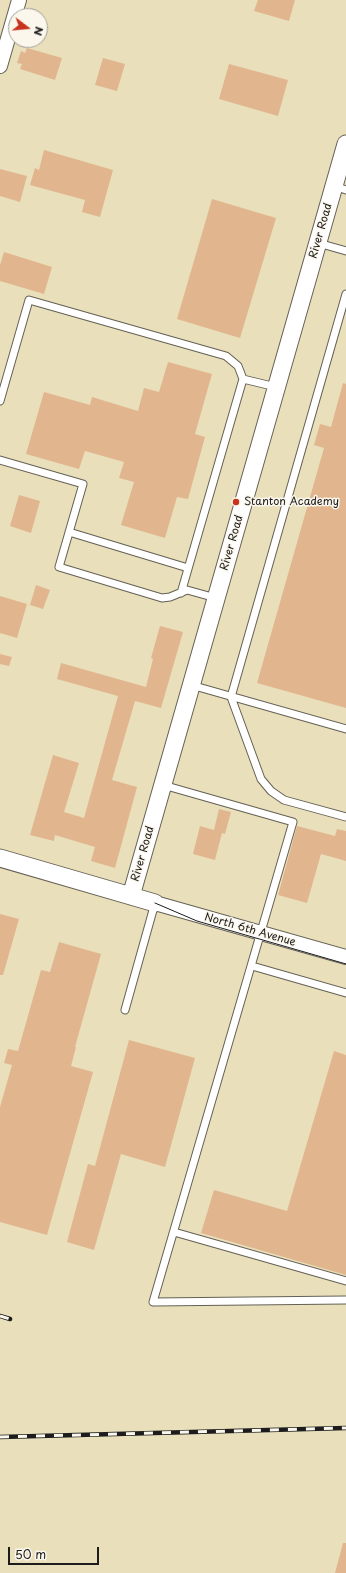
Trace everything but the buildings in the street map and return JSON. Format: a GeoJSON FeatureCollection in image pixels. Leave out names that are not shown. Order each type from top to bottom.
{"type":"FeatureCollection","features":[{"type":"Feature","properties":{"kind":"street"},"geometry":{"type":"LineString","coordinates":[[0,66],[19,0]]}},
{"type":"Feature","properties":{"kind":"street","name":"River Road"},"geometry":{"type":"LineString","coordinates":[[131,896],[318,243],[340,188],[346,144]]}},
{"type":"Feature","properties":{"kind":"street"},"geometry":{"type":"LineString","coordinates":[[0,858],[155,903]]}},
{"type":"Feature","properties":{"kind":"street","name":"North 6th Avenue"},"geometry":{"type":"LineString","coordinates":[[155,903],[346,957]]}},
{"type":"Feature","properties":{"kind":"lane"},"geometry":{"type":"LineString","coordinates":[[318,243],[346,251]]}},
{"type":"Feature","properties":{"kind":"lane"},"geometry":{"type":"LineString","coordinates":[[346,294],[231,697],[261,779],[271,791],[284,800],[346,817]]}},
{"type":"Feature","properties":{"kind":"lane"},"geometry":{"type":"LineString","coordinates":[[0,401],[29,300],[226,356],[238,366],[243,378],[181,593]]}},
{"type":"Feature","properties":{"kind":"lane"},"geometry":{"type":"LineString","coordinates":[[243,378],[276,387]]}},
{"type":"Feature","properties":{"kind":"lane"},"geometry":{"type":"LineString","coordinates":[[0,460],[83,484],[58,566],[162,598],[170,597],[187,590],[216,598]]}},
{"type":"Feature","properties":{"kind":"lane"},"geometry":{"type":"LineString","coordinates":[[69,532],[188,568]]}},
{"type":"Feature","properties":{"kind":"lane"},"geometry":{"type":"LineString","coordinates":[[191,685],[346,730]]}},
{"type":"Feature","properties":{"kind":"lane"},"geometry":{"type":"LineString","coordinates":[[162,785],[293,822],[262,933],[153,1302],[346,1300]]}},
{"type":"Feature","properties":{"kind":"lane"},"geometry":{"type":"LineString","coordinates":[[125,1010],[155,903]]}},
{"type":"Feature","properties":{"kind":"lane"},"geometry":{"type":"LineString","coordinates":[[252,966],[346,993]]}},
{"type":"Feature","properties":{"kind":"lane"},"geometry":{"type":"LineString","coordinates":[[174,1232],[346,1281]]}},
{"type":"Feature","properties":{"kind":"tram line"},"geometry":{"type":"LineString","coordinates":[[155,903],[197,921],[346,964]]}},
{"type":"Feature","properties":{"kind":"railway"},"geometry":{"type":"LineString","coordinates":[[0,1316],[10,1319]]}},
{"type":"Feature","properties":{"kind":"railway"},"geometry":{"type":"LineString","coordinates":[[0,1437],[346,1428]]}},
{"type":"Feature","properties":{"kind":"place","name":"Stanton Academy"},"geometry":{"type":"Point","coordinates":[236,502]}}]}
